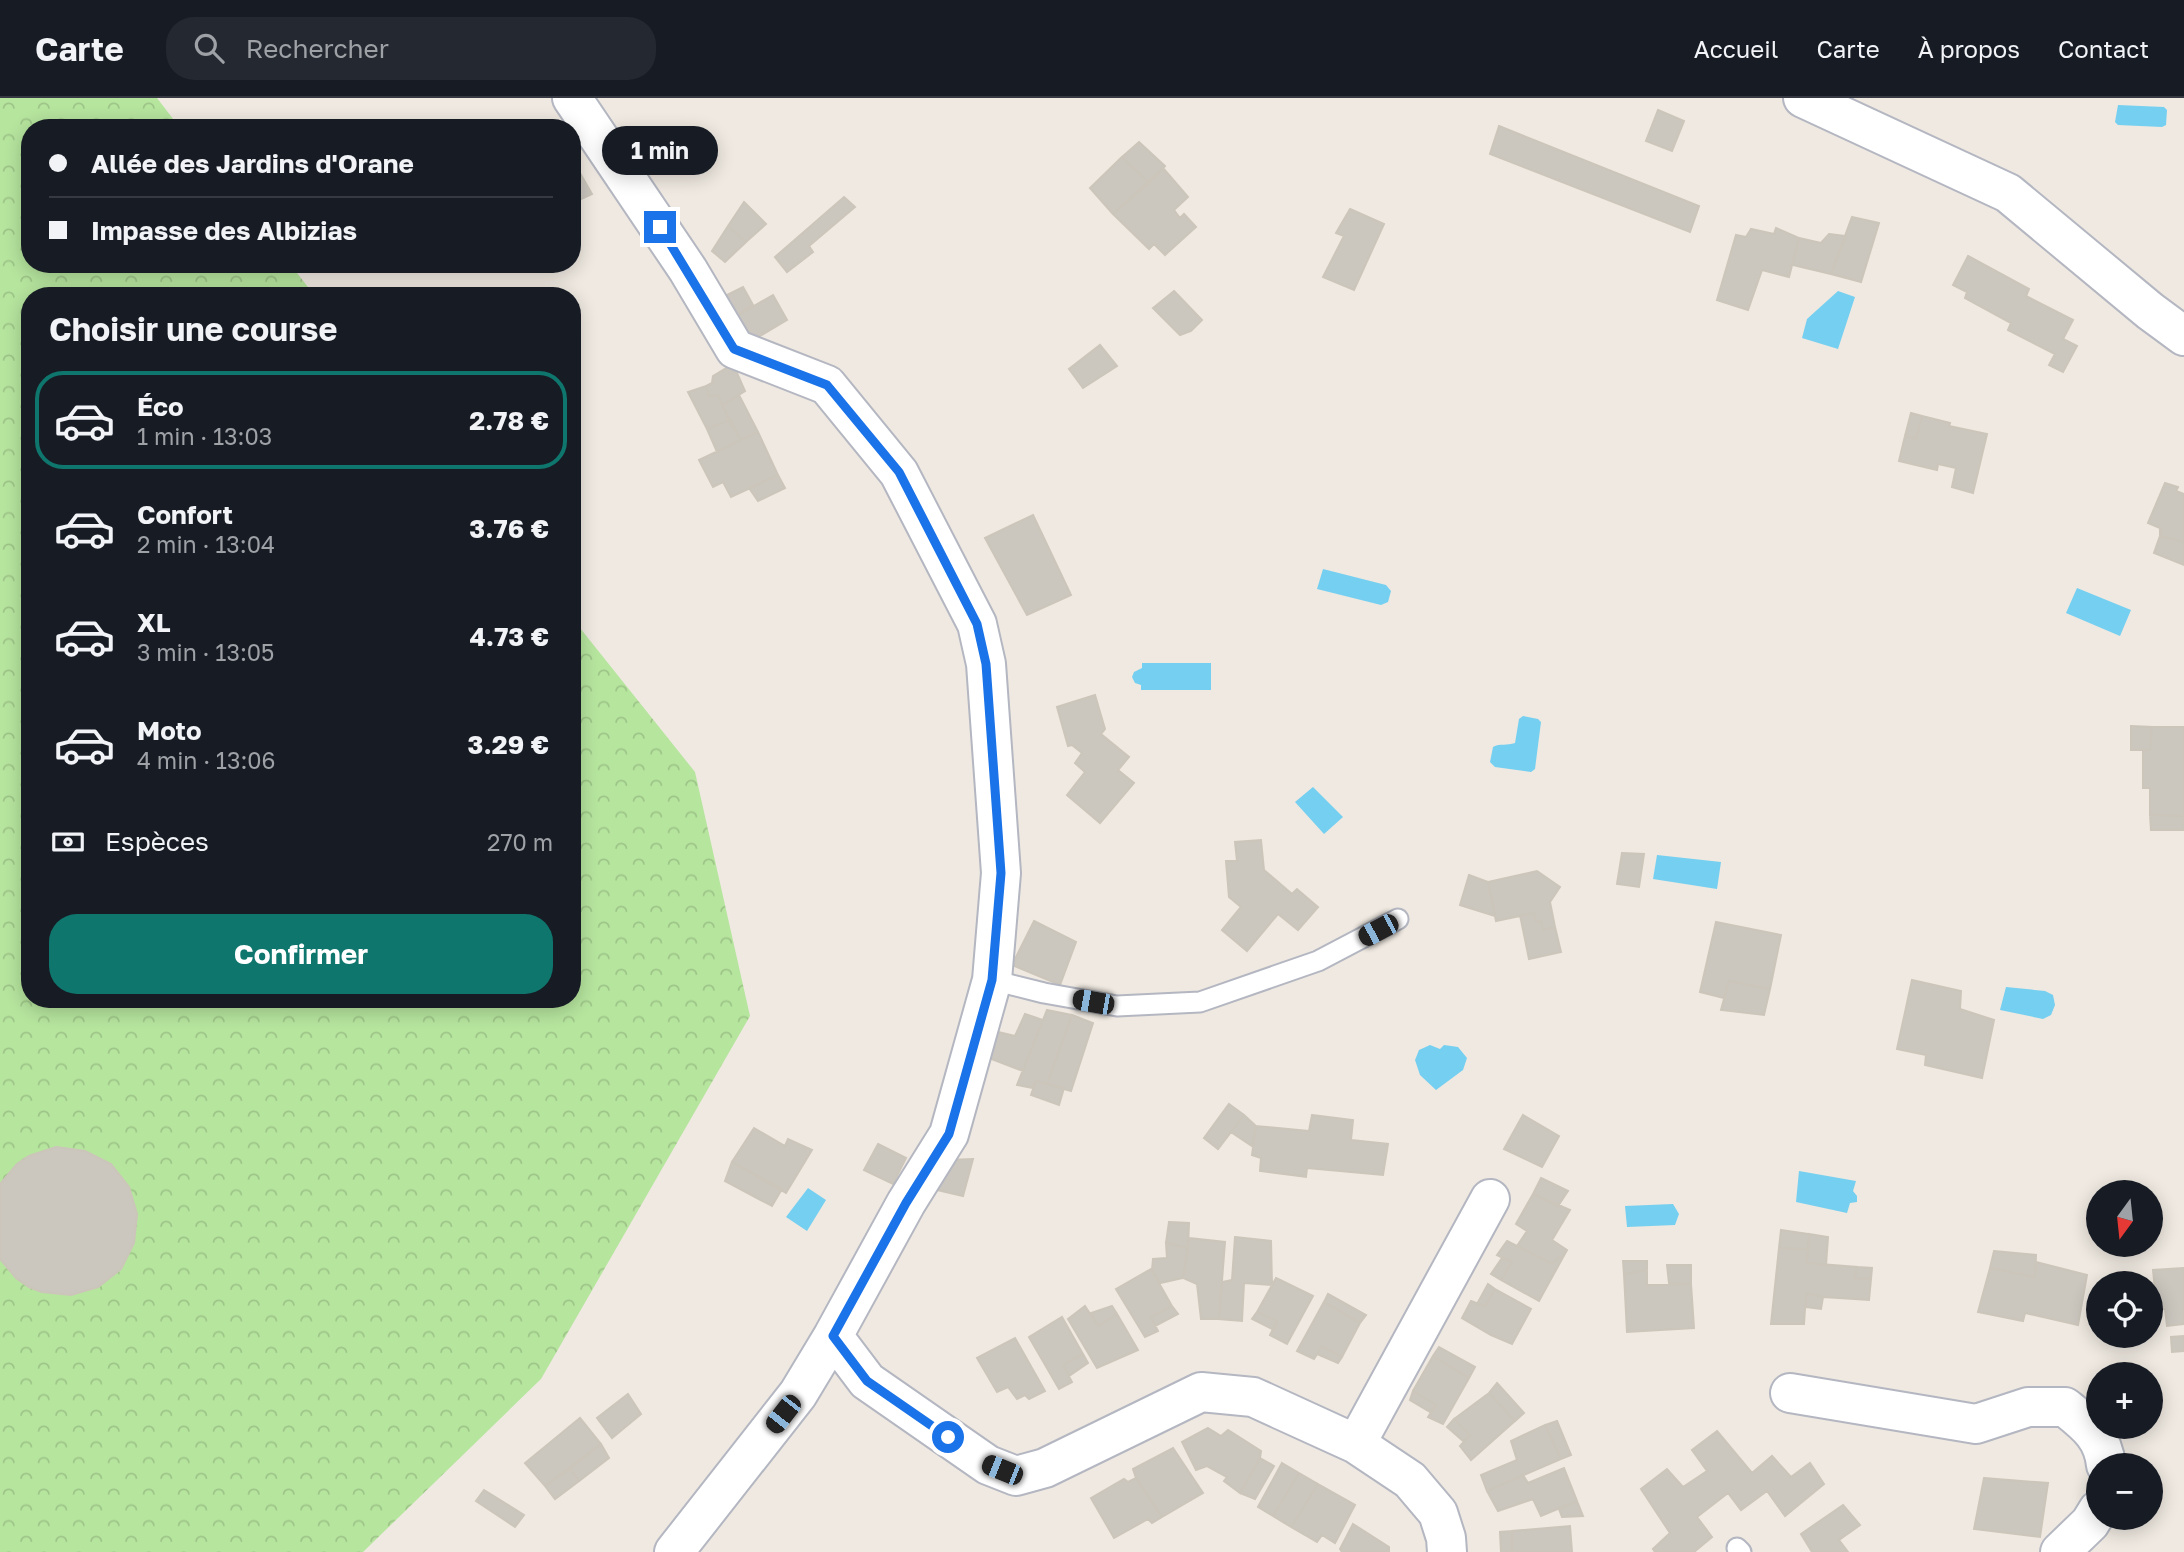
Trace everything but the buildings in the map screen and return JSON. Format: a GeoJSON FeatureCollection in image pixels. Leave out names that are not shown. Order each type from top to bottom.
{"type":"FeatureCollection","features":[{"type":"Feature","properties":{"kind":"street"},"geometry":{"type":"LineString","coordinates":[[572,98],[688,270],[734,349],[827,385],[899,472],[977,624],[986,664],[1001,873],[992,980],[949,1134],[906,1203],[798,1394],[674,1552]]}},
{"type":"Feature","properties":{"kind":"street"},"geometry":{"type":"LineString","coordinates":[[1803,98],[2008,193],[2184,336]]}},
{"type":"Feature","properties":{"kind":"street"},"geometry":{"type":"LineString","coordinates":[[1356,1444],[1490,1199]]}},
{"type":"Feature","properties":{"kind":"street"},"geometry":{"type":"LineString","coordinates":[[833,1336],[867,1381],[988,1465],[1016,1476],[1045,1468],[1201,1392],[1252,1397],[1356,1444],[1410,1480],[1438,1513],[1446,1538],[1447,1552]]}},
{"type":"Feature","properties":{"kind":"street"},"geometry":{"type":"LineString","coordinates":[[1790,1393],[1976,1424],[2028,1407],[2065,1407],[2091,1429],[2104,1453]]}},
{"type":"Feature","properties":{"kind":"street"},"geometry":{"type":"LineString","coordinates":[[2060,1552],[2086,1527]]}},
{"type":"Feature","properties":{"kind":"lane"},"geometry":{"type":"LineString","coordinates":[[992,980],[1044,993],[1117,1006],[1200,1002],[1318,961],[1398,919]]}},
{"type":"Feature","properties":{"kind":"green space"},"geometry":{"type":"Polygon","coordinates":[[[0,98],[157,98],[173,119],[21,119],[21,273],[297,273],[308,287],[21,287],[21,1008],[581,1008],[581,629],[695,772],[750,1016],[541,1379],[363,1552],[0,1552],[0,98]]]}},
{"type":"Feature","properties":{"kind":"water"},"geometry":{"type":"Polygon","coordinates":[[[2118,105],[2164,107],[2167,110],[2166,125],[2118,125],[2115,122],[2118,105]]]}},
{"type":"Feature","properties":{"kind":"water"},"geometry":{"type":"Polygon","coordinates":[[[1838,291],[1855,297],[1838,349],[1802,338],[1807,319],[1838,291]]]}},
{"type":"Feature","properties":{"kind":"water"},"geometry":{"type":"Polygon","coordinates":[[[1323,569],[1386,585],[1391,591],[1388,602],[1381,605],[1317,589],[1323,569]]]}},
{"type":"Feature","properties":{"kind":"water"},"geometry":{"type":"Polygon","coordinates":[[[2077,588],[2131,610],[2120,636],[2066,613],[2077,588]]]}},
{"type":"Feature","properties":{"kind":"water"},"geometry":{"type":"Polygon","coordinates":[[[1142,663],[1211,663],[1211,690],[1141,690],[1141,685],[1135,683],[1132,677],[1134,672],[1142,668],[1142,663]]]}},
{"type":"Feature","properties":{"kind":"water"},"geometry":{"type":"Polygon","coordinates":[[[1523,716],[1541,722],[1535,769],[1531,772],[1495,767],[1490,762],[1493,747],[1515,743],[1519,719],[1523,716]]]}},
{"type":"Feature","properties":{"kind":"water"},"geometry":{"type":"Polygon","coordinates":[[[1313,787],[1343,817],[1324,834],[1295,802],[1313,787]]]}},
{"type":"Feature","properties":{"kind":"water"},"geometry":{"type":"Polygon","coordinates":[[[1657,855],[1721,862],[1717,889],[1653,879],[1657,855]]]}},
{"type":"Feature","properties":{"kind":"water"},"geometry":{"type":"Polygon","coordinates":[[[2006,987],[2045,991],[2053,995],[2055,1005],[2051,1015],[2043,1019],[2000,1010],[2006,987]]]}},
{"type":"Feature","properties":{"kind":"water"},"geometry":{"type":"Polygon","coordinates":[[[1430,1045],[1440,1049],[1444,1045],[1458,1047],[1467,1058],[1463,1070],[1436,1090],[1420,1075],[1415,1060],[1419,1050],[1430,1045]]]}},
{"type":"Feature","properties":{"kind":"water"},"geometry":{"type":"Polygon","coordinates":[[[1799,1171],[1856,1181],[1853,1191],[1857,1202],[1850,1203],[1847,1213],[1796,1202],[1799,1171]]]}},
{"type":"Feature","properties":{"kind":"water"},"geometry":{"type":"Polygon","coordinates":[[[808,1188],[826,1200],[807,1231],[786,1217],[808,1188]]]}},
{"type":"Feature","properties":{"kind":"water"},"geometry":{"type":"Polygon","coordinates":[[[1673,1204],[1679,1214],[1675,1225],[1627,1227],[1625,1206],[1673,1204]]]}},
{"type":"Feature","properties":{"kind":"route"},"geometry":{"type":"LineString","coordinates":[[660,227],[734,349],[827,385],[899,472],[977,624],[986,664],[1001,873],[992,980],[949,1134],[906,1203],[833,1336],[867,1381],[948,1437]]}}]}
